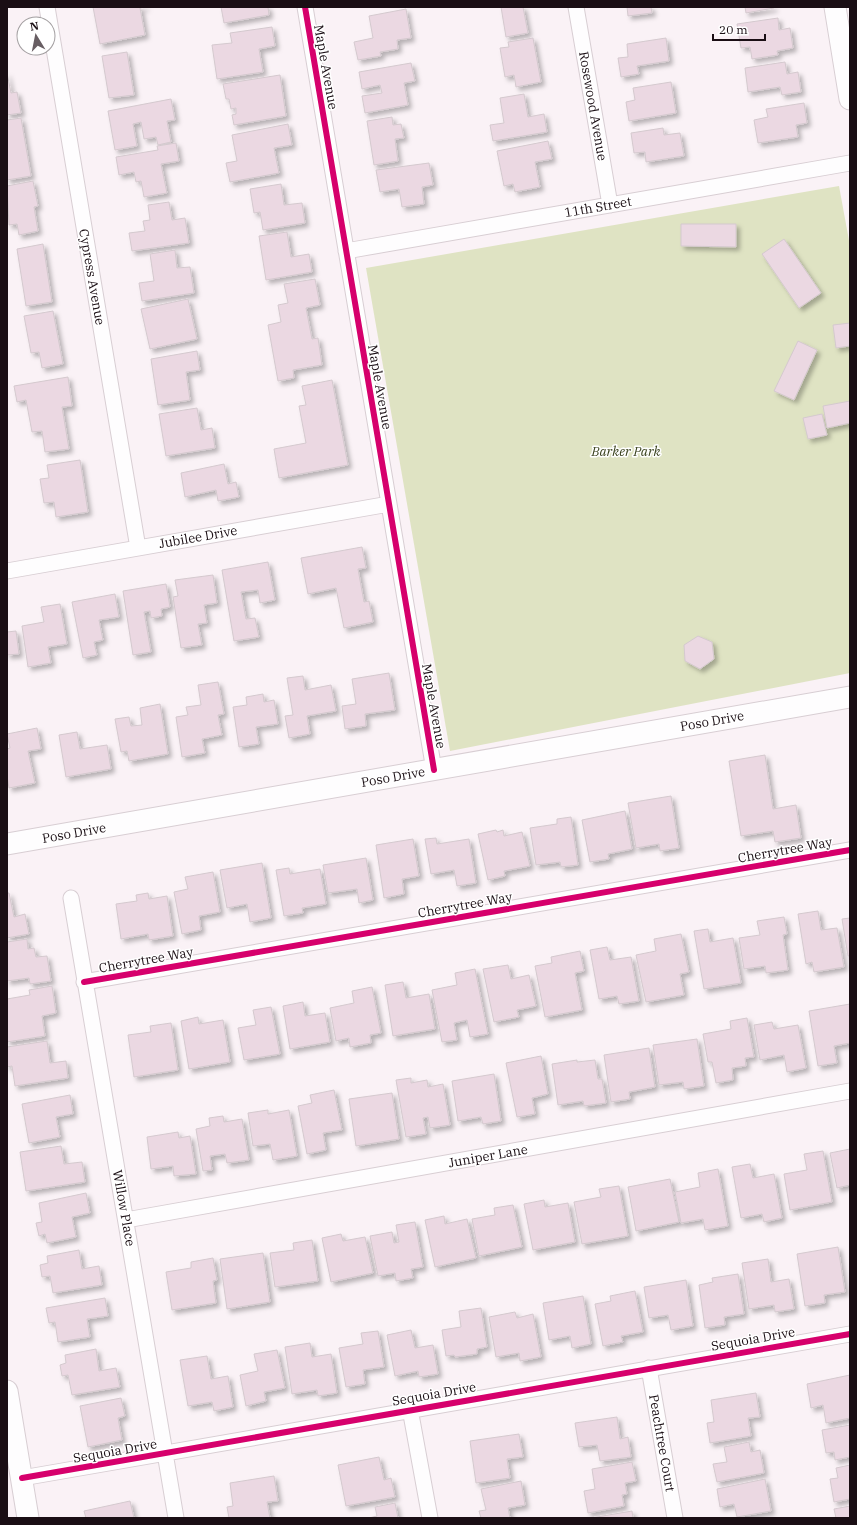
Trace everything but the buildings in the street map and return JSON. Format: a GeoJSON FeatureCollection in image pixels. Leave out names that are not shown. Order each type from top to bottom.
{"type":"FeatureCollection","features":[{"type":"Feature","properties":{"kind":"main road"},"geometry":{"type":"LineString","coordinates":[[835,7],[850,99]]}},
{"type":"Feature","properties":{"kind":"main road","name":"Poso Drive"},"geometry":{"type":"LineString","coordinates":[[7,844],[850,696]]}},
{"type":"Feature","properties":{"kind":"main road"},"geometry":{"type":"LineString","coordinates":[[7,1391],[28,1518]]}},
{"type":"Feature","properties":{"kind":"street","name":"Cypress Avenue"},"geometry":{"type":"LineString","coordinates":[[47,7],[138,548]]}},
{"type":"Feature","properties":{"kind":"street","name":"Maple Avenue"},"geometry":{"type":"LineString","coordinates":[[305,7],[434,770]]}},
{"type":"Feature","properties":{"kind":"street","name":"Rosewood Avenue"},"geometry":{"type":"LineString","coordinates":[[576,7],[610,205]]}},
{"type":"Feature","properties":{"kind":"street","name":"11th Street"},"geometry":{"type":"LineString","coordinates":[[346,251],[850,162]]}},
{"type":"Feature","properties":{"kind":"street","name":"Jubilee Drive"},"geometry":{"type":"LineString","coordinates":[[7,570],[389,504]]}},
{"type":"Feature","properties":{"kind":"street","name":"Cherrytree Way"},"geometry":{"type":"LineString","coordinates":[[84,982],[850,850]]}},
{"type":"Feature","properties":{"kind":"street","name":"Willow Place"},"geometry":{"type":"LineString","coordinates":[[71,898],[84,982],[176,1518]]}},
{"type":"Feature","properties":{"kind":"street","name":"Juniper Lane"},"geometry":{"type":"LineString","coordinates":[[126,1220],[850,1091]]}},
{"type":"Feature","properties":{"kind":"street","name":"Sequoia Drive"},"geometry":{"type":"LineString","coordinates":[[22,1478],[165,1454],[410,1409],[850,1334]]}},
{"type":"Feature","properties":{"kind":"street","name":"Peachtree Court"},"geometry":{"type":"LineString","coordinates":[[649,1368],[675,1518]]}},
{"type":"Feature","properties":{"kind":"street"},"geometry":{"type":"LineString","coordinates":[[410,1409],[430,1518]]}},
{"type":"Feature","properties":{"kind":"green space","name":"Barker Park"},"geometry":{"type":"Polygon","coordinates":[[[839,186],[850,246],[850,673],[450,751],[366,268],[839,186]]]}},
{"type":"Feature","properties":{"kind":"cycle path"},"geometry":{"type":"LineString","coordinates":[[305,7],[434,770]]}},
{"type":"Feature","properties":{"kind":"cycle path"},"geometry":{"type":"LineString","coordinates":[[84,982],[850,850]]}},
{"type":"Feature","properties":{"kind":"cycle path"},"geometry":{"type":"LineString","coordinates":[[22,1478],[850,1334]]}}]}
